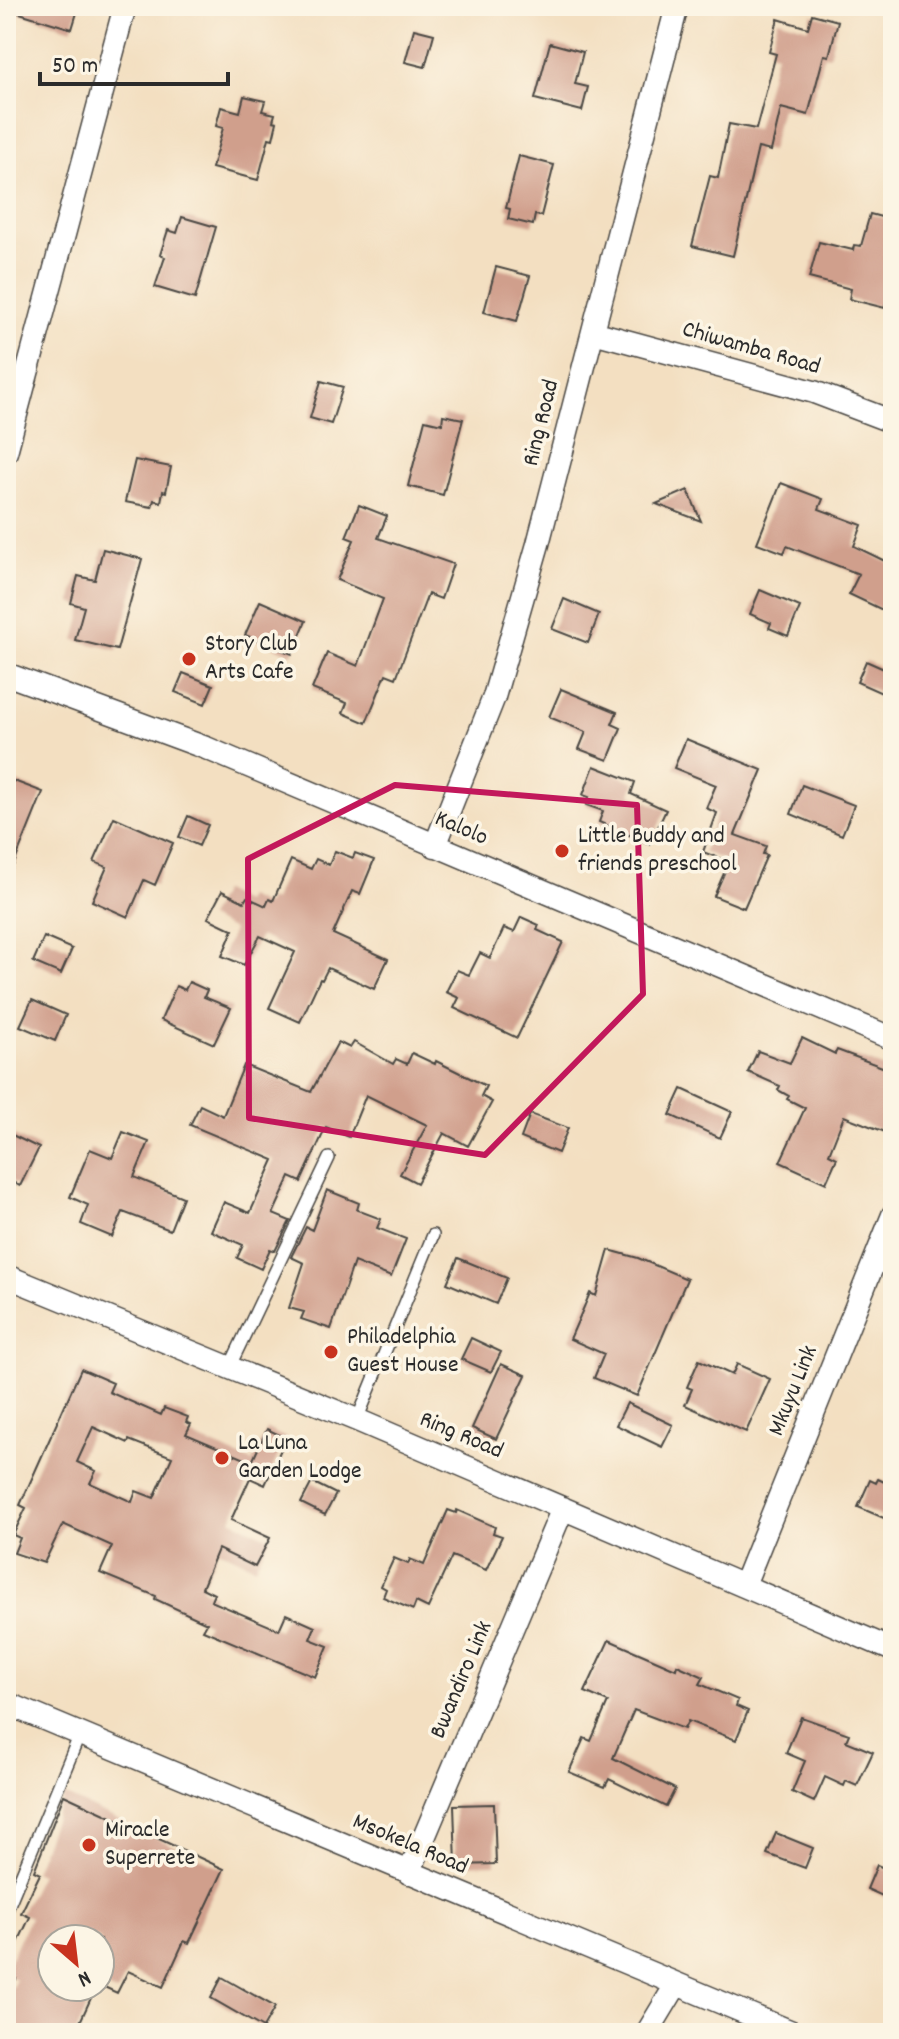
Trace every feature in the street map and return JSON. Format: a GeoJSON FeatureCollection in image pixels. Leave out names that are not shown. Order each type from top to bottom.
{"type":"FeatureCollection","features":[{"type":"Feature","properties":{"kind":"street"},"geometry":{"type":"LineString","coordinates":[[6,452],[125,6]]}},
{"type":"Feature","properties":{"kind":"street","name":"Ring Road"},"geometry":{"type":"LineString","coordinates":[[435,846],[494,697],[538,544],[677,6]]}},
{"type":"Feature","properties":{"kind":"street","name":"Chiwamba Road"},"geometry":{"type":"LineString","coordinates":[[593,332],[814,392],[893,422]]}},
{"type":"Feature","properties":{"kind":"street","name":"Kalolo"},"geometry":{"type":"LineString","coordinates":[[6,674],[206,748],[893,1039]]}},
{"type":"Feature","properties":{"kind":"street","name":"Mkuyu Link"},"geometry":{"type":"LineString","coordinates":[[744,1585],[893,1215]]}},
{"type":"Feature","properties":{"kind":"street","name":"Ring Road"},"geometry":{"type":"LineString","coordinates":[[6,1276],[357,1420],[893,1650]]}},
{"type":"Feature","properties":{"kind":"street","name":"Bwandiro Link"},"geometry":{"type":"LineString","coordinates":[[409,1873],[563,1508]]}},
{"type":"Feature","properties":{"kind":"street","name":"Msokela Road"},"geometry":{"type":"LineString","coordinates":[[6,1703],[794,2033]]}},
{"type":"Feature","properties":{"kind":"street"},"geometry":{"type":"LineString","coordinates":[[647,2033],[676,1985]]}},
{"type":"Feature","properties":{"kind":"lane"},"geometry":{"type":"LineString","coordinates":[[229,1368],[329,1158]]}},
{"type":"Feature","properties":{"kind":"lane"},"geometry":{"type":"LineString","coordinates":[[357,1420],[433,1235]]}},
{"type":"Feature","properties":{"kind":"lane"},"geometry":{"type":"LineString","coordinates":[[6,1912],[80,1734]]}},
{"type":"Feature","properties":{"kind":"highlighted area"},"geometry":{"type":"Polygon","coordinates":[[[395,785],[637,805],[643,994],[485,1155],[249,1118],[248,859],[395,785]]]}},
{"type":"Feature","properties":{"kind":"building"},"geometry":{"type":"Polygon","coordinates":[[[14,6],[79,6],[72,29],[13,11],[14,6]]]}},
{"type":"Feature","properties":{"kind":"building"},"geometry":{"type":"Polygon","coordinates":[[[812,14],[838,21],[829,56],[824,55],[808,115],[781,108],[771,151],[758,148],[733,256],[692,246],[710,176],[718,178],[729,124],[756,129],[776,54],[769,52],[778,19],[808,28],[812,14]]]}},
{"type":"Feature","properties":{"kind":"building"},"geometry":{"type":"Polygon","coordinates":[[[414,29],[434,34],[425,67],[405,62],[414,29]]]}},
{"type":"Feature","properties":{"kind":"building"},"geometry":{"type":"Polygon","coordinates":[[[550,43],[583,52],[575,84],[588,87],[582,111],[535,99],[550,43]]]}},
{"type":"Feature","properties":{"kind":"building"},"geometry":{"type":"Polygon","coordinates":[[[244,96],[265,101],[262,111],[275,114],[273,121],[277,122],[273,139],[269,138],[258,180],[212,168],[223,128],[216,126],[221,107],[240,112],[244,96]]]}},
{"type":"Feature","properties":{"kind":"building"},"geometry":{"type":"Polygon","coordinates":[[[519,156],[554,165],[541,216],[535,215],[533,225],[508,219],[510,209],[506,208],[519,156]]]}},
{"type":"Feature","properties":{"kind":"building"},"geometry":{"type":"Polygon","coordinates":[[[870,214],[893,220],[893,300],[887,299],[885,308],[849,299],[851,289],[809,278],[819,242],[853,250],[854,245],[861,246],[870,214]]]}},
{"type":"Feature","properties":{"kind":"building"},"geometry":{"type":"Polygon","coordinates":[[[182,217],[216,227],[195,299],[155,287],[165,257],[160,255],[168,230],[177,233],[182,217]]]}},
{"type":"Feature","properties":{"kind":"building"},"geometry":{"type":"Polygon","coordinates":[[[496,267],[530,276],[517,321],[484,312],[496,267]]]}},
{"type":"Feature","properties":{"kind":"building"},"geometry":{"type":"Polygon","coordinates":[[[321,381],[343,387],[331,424],[310,418],[321,381]]]}},
{"type":"Feature","properties":{"kind":"building"},"geometry":{"type":"Polygon","coordinates":[[[443,415],[463,419],[443,495],[408,486],[425,420],[442,424],[443,415]]]}},
{"type":"Feature","properties":{"kind":"building"},"geometry":{"type":"Polygon","coordinates":[[[135,460],[171,467],[166,492],[163,491],[161,502],[154,500],[152,507],[125,502],[135,460]]]}},
{"type":"Feature","properties":{"kind":"building"},"geometry":{"type":"Polygon","coordinates":[[[781,483],[823,499],[819,509],[862,525],[854,546],[893,565],[893,615],[849,594],[859,574],[787,546],[784,553],[757,543],[781,483]]]}},
{"type":"Feature","properties":{"kind":"building"},"geometry":{"type":"Polygon","coordinates":[[[688,490],[701,521],[656,504],[688,490]]]}},
{"type":"Feature","properties":{"kind":"building"},"geometry":{"type":"Polygon","coordinates":[[[359,505],[387,516],[378,538],[453,564],[441,599],[428,594],[396,678],[386,674],[366,723],[343,713],[347,703],[312,689],[327,653],[358,666],[383,599],[337,580],[354,540],[346,537],[359,505]]]}},
{"type":"Feature","properties":{"kind":"building"},"geometry":{"type":"Polygon","coordinates":[[[103,549],[142,559],[117,650],[75,640],[84,607],[71,603],[78,576],[95,580],[103,549]]]}},
{"type":"Feature","properties":{"kind":"building"},"geometry":{"type":"Polygon","coordinates":[[[760,590],[800,607],[788,636],[769,628],[771,623],[750,614],[760,590]]]}},
{"type":"Feature","properties":{"kind":"building"},"geometry":{"type":"Polygon","coordinates":[[[564,599],[599,614],[588,643],[552,629],[564,599]]]}},
{"type":"Feature","properties":{"kind":"building"},"geometry":{"type":"Polygon","coordinates":[[[260,601],[306,621],[292,654],[245,635],[260,601]]]}},
{"type":"Feature","properties":{"kind":"building"},"geometry":{"type":"Polygon","coordinates":[[[866,661],[893,673],[893,698],[857,682],[866,661]]]}},
{"type":"Feature","properties":{"kind":"building"},"geometry":{"type":"Polygon","coordinates":[[[183,673],[213,685],[205,704],[175,692],[183,673]]]}},
{"type":"Feature","properties":{"kind":"building"},"geometry":{"type":"Polygon","coordinates":[[[561,689],[617,712],[612,724],[621,728],[608,760],[579,749],[586,732],[549,717],[561,689]]]}},
{"type":"Feature","properties":{"kind":"building"},"geometry":{"type":"Polygon","coordinates":[[[686,739],[762,770],[735,835],[766,846],[763,854],[767,855],[744,908],[714,896],[729,862],[703,852],[717,813],[706,808],[716,785],[674,768],[686,739]]]}},
{"type":"Feature","properties":{"kind":"building"},"geometry":{"type":"Polygon","coordinates":[[[594,766],[635,782],[631,794],[666,810],[650,844],[599,822],[603,811],[586,805],[589,797],[583,795],[594,766]]]}},
{"type":"Feature","properties":{"kind":"building"},"geometry":{"type":"Polygon","coordinates":[[[6,778],[43,792],[7,881],[6,881],[6,778]]]}},
{"type":"Feature","properties":{"kind":"building"},"geometry":{"type":"Polygon","coordinates":[[[802,785],[854,805],[842,835],[791,814],[802,785]]]}},
{"type":"Feature","properties":{"kind":"building"},"geometry":{"type":"Polygon","coordinates":[[[188,816],[208,825],[199,846],[179,837],[188,816]]]}},
{"type":"Feature","properties":{"kind":"building"},"geometry":{"type":"Polygon","coordinates":[[[114,817],[173,843],[155,885],[144,880],[128,917],[92,901],[107,867],[94,862],[114,817]]]}},
{"type":"Feature","properties":{"kind":"building"},"geometry":{"type":"Polygon","coordinates":[[[335,851],[353,858],[355,853],[374,860],[360,894],[352,891],[333,934],[388,959],[374,989],[328,968],[300,1022],[269,1008],[295,952],[260,936],[244,965],[222,956],[233,930],[208,918],[222,891],[244,902],[247,897],[266,906],[269,899],[273,901],[291,860],[311,869],[316,859],[329,865],[335,851]]]}},
{"type":"Feature","properties":{"kind":"building"},"geometry":{"type":"Polygon","coordinates":[[[521,917],[539,925],[537,930],[563,942],[517,1038],[454,1008],[459,998],[446,992],[457,970],[469,975],[480,953],[490,958],[504,928],[514,932],[521,917]]]}},
{"type":"Feature","properties":{"kind":"building"},"geometry":{"type":"Polygon","coordinates":[[[44,937],[72,949],[61,974],[33,962],[44,937]]]}},
{"type":"Feature","properties":{"kind":"building"},"geometry":{"type":"Polygon","coordinates":[[[189,982],[207,990],[204,997],[231,1008],[214,1044],[161,1020],[176,986],[185,990],[189,982]]]}},
{"type":"Feature","properties":{"kind":"building"},"geometry":{"type":"Polygon","coordinates":[[[32,1000],[66,1015],[55,1041],[20,1026],[32,1000]]]}},
{"type":"Feature","properties":{"kind":"building"},"geometry":{"type":"Polygon","coordinates":[[[802,1038],[835,1054],[837,1050],[893,1071],[893,1135],[844,1116],[829,1154],[837,1158],[826,1183],[780,1162],[805,1108],[787,1099],[789,1096],[778,1090],[780,1086],[748,1072],[758,1051],[790,1063],[802,1038]]]}},
{"type":"Feature","properties":{"kind":"building"},"geometry":{"type":"Polygon","coordinates":[[[338,1042],[350,1048],[354,1042],[393,1064],[396,1059],[407,1064],[412,1053],[435,1064],[436,1061],[486,1086],[481,1096],[492,1102],[468,1146],[444,1133],[417,1183],[400,1174],[427,1125],[366,1095],[349,1137],[326,1127],[301,1182],[290,1177],[273,1214],[290,1221],[275,1251],[270,1249],[261,1269],[237,1258],[243,1245],[211,1231],[224,1202],[250,1213],[274,1160],[190,1125],[200,1105],[223,1116],[244,1065],[311,1092],[338,1042]]]}},
{"type":"Feature","properties":{"kind":"building"},"geometry":{"type":"Polygon","coordinates":[[[682,1089],[732,1112],[720,1138],[670,1115],[682,1089]]]}},
{"type":"Feature","properties":{"kind":"building"},"geometry":{"type":"Polygon","coordinates":[[[530,1114],[568,1128],[558,1153],[521,1138],[530,1114]]]}},
{"type":"Feature","properties":{"kind":"building"},"geometry":{"type":"Polygon","coordinates":[[[6,1132],[39,1148],[20,1186],[6,1178],[6,1132]]]}},
{"type":"Feature","properties":{"kind":"building"},"geometry":{"type":"Polygon","coordinates":[[[123,1132],[149,1142],[134,1177],[183,1197],[170,1230],[123,1212],[112,1237],[81,1224],[88,1205],[70,1197],[90,1149],[112,1158],[123,1132]]]}},
{"type":"Feature","properties":{"kind":"building"},"geometry":{"type":"Polygon","coordinates":[[[327,1190],[359,1203],[357,1210],[381,1219],[377,1228],[406,1239],[391,1277],[354,1262],[331,1329],[301,1319],[304,1312],[289,1308],[304,1263],[291,1257],[306,1227],[312,1230],[327,1190]]]}},
{"type":"Feature","properties":{"kind":"building"},"geometry":{"type":"Polygon","coordinates":[[[609,1250],[638,1258],[687,1279],[637,1396],[594,1378],[604,1354],[570,1339],[590,1293],[596,1296],[609,1250]]]}},
{"type":"Feature","properties":{"kind":"building"},"geometry":{"type":"Polygon","coordinates":[[[458,1258],[507,1278],[496,1304],[447,1283],[458,1258]]]}},
{"type":"Feature","properties":{"kind":"building"},"geometry":{"type":"Polygon","coordinates":[[[471,1338],[501,1352],[491,1372],[461,1359],[471,1338]]]}},
{"type":"Feature","properties":{"kind":"building"},"geometry":{"type":"Polygon","coordinates":[[[699,1360],[732,1375],[737,1364],[770,1379],[746,1432],[685,1405],[692,1389],[687,1387],[699,1360]]]}},
{"type":"Feature","properties":{"kind":"building"},"geometry":{"type":"Polygon","coordinates":[[[501,1364],[526,1375],[496,1439],[472,1428],[501,1364]]]}},
{"type":"Feature","properties":{"kind":"building"},"geometry":{"type":"Polygon","coordinates":[[[81,1369],[113,1383],[109,1392],[161,1415],[164,1408],[188,1417],[186,1422],[191,1424],[186,1434],[252,1462],[267,1429],[286,1438],[265,1485],[250,1478],[231,1520],[270,1538],[255,1567],[218,1549],[202,1588],[214,1594],[211,1601],[279,1630],[286,1614],[315,1627],[310,1639],[328,1646],[315,1677],[203,1630],[207,1623],[155,1599],[156,1596],[100,1573],[112,1546],[63,1524],[44,1563],[14,1553],[20,1538],[13,1535],[26,1508],[20,1505],[81,1369]],[[93,1427],[77,1462],[96,1471],[90,1483],[132,1502],[136,1491],[154,1498],[172,1457],[129,1440],[128,1443],[93,1427]]]}},
{"type":"Feature","properties":{"kind":"building"},"geometry":{"type":"Polygon","coordinates":[[[627,1403],[673,1425],[662,1447],[616,1425],[627,1403]]]}},
{"type":"Feature","properties":{"kind":"building"},"geometry":{"type":"Polygon","coordinates":[[[878,1479],[893,1486],[893,1522],[858,1507],[870,1480],[876,1483],[878,1479]]]}},
{"type":"Feature","properties":{"kind":"building"},"geometry":{"type":"Polygon","coordinates":[[[312,1482],[336,1494],[325,1515],[301,1503],[312,1482]]]}},
{"type":"Feature","properties":{"kind":"building"},"geometry":{"type":"Polygon","coordinates":[[[448,1510],[456,1513],[457,1510],[495,1527],[493,1533],[502,1536],[486,1570],[452,1556],[428,1608],[416,1602],[413,1610],[383,1597],[386,1589],[381,1586],[394,1558],[408,1564],[410,1559],[424,1565],[448,1510]]]}},
{"type":"Feature","properties":{"kind":"building"},"geometry":{"type":"Polygon","coordinates":[[[609,1640],[676,1669],[677,1665],[704,1677],[700,1684],[738,1700],[736,1706],[748,1711],[736,1740],[688,1721],[684,1729],[634,1710],[613,1758],[675,1789],[666,1807],[609,1779],[605,1787],[569,1772],[584,1738],[591,1741],[608,1702],[585,1692],[609,1640]]]}},
{"type":"Feature","properties":{"kind":"building"},"geometry":{"type":"Polygon","coordinates":[[[801,1717],[849,1734],[846,1741],[873,1752],[857,1786],[846,1781],[844,1786],[825,1777],[814,1802],[792,1792],[805,1761],[786,1753],[801,1717]]]}},
{"type":"Feature","properties":{"kind":"building"},"geometry":{"type":"Polygon","coordinates":[[[64,1795],[224,1869],[189,1943],[184,1941],[163,1987],[128,1971],[116,1993],[116,1923],[36,1923],[36,2003],[89,2003],[75,2033],[6,2033],[6,2000],[16,1979],[6,1974],[6,1968],[30,1917],[21,1913],[40,1874],[34,1871],[64,1795]]]}},
{"type":"Feature","properties":{"kind":"building"},"geometry":{"type":"Polygon","coordinates":[[[494,1804],[496,1864],[456,1865],[454,1805],[494,1804]]]}},
{"type":"Feature","properties":{"kind":"building"},"geometry":{"type":"Polygon","coordinates":[[[776,1833],[813,1848],[805,1868],[767,1854],[776,1833]]]}},
{"type":"Feature","properties":{"kind":"building"},"geometry":{"type":"Polygon","coordinates":[[[877,1865],[893,1872],[893,1883],[887,1898],[867,1889],[877,1865]]]}},
{"type":"Feature","properties":{"kind":"building"},"geometry":{"type":"Polygon","coordinates":[[[222,1977],[275,2007],[263,2028],[211,1998],[222,1977]]]}},
{"type":"Feature","properties":{"kind":"place","name":"Story Club Arts Cafe"},"geometry":{"type":"Point","coordinates":[189,659]}},
{"type":"Feature","properties":{"kind":"place","name":"Little Buddy and friends preschool"},"geometry":{"type":"Point","coordinates":[562,851]}},
{"type":"Feature","properties":{"kind":"place","name":"Philadelphia Guest House"},"geometry":{"type":"Point","coordinates":[331,1352]}},
{"type":"Feature","properties":{"kind":"place","name":"La Luna Garden Lodge"},"geometry":{"type":"Point","coordinates":[222,1458]}},
{"type":"Feature","properties":{"kind":"place","name":"Miracle Superrete"},"geometry":{"type":"Point","coordinates":[89,1845]}}]}
